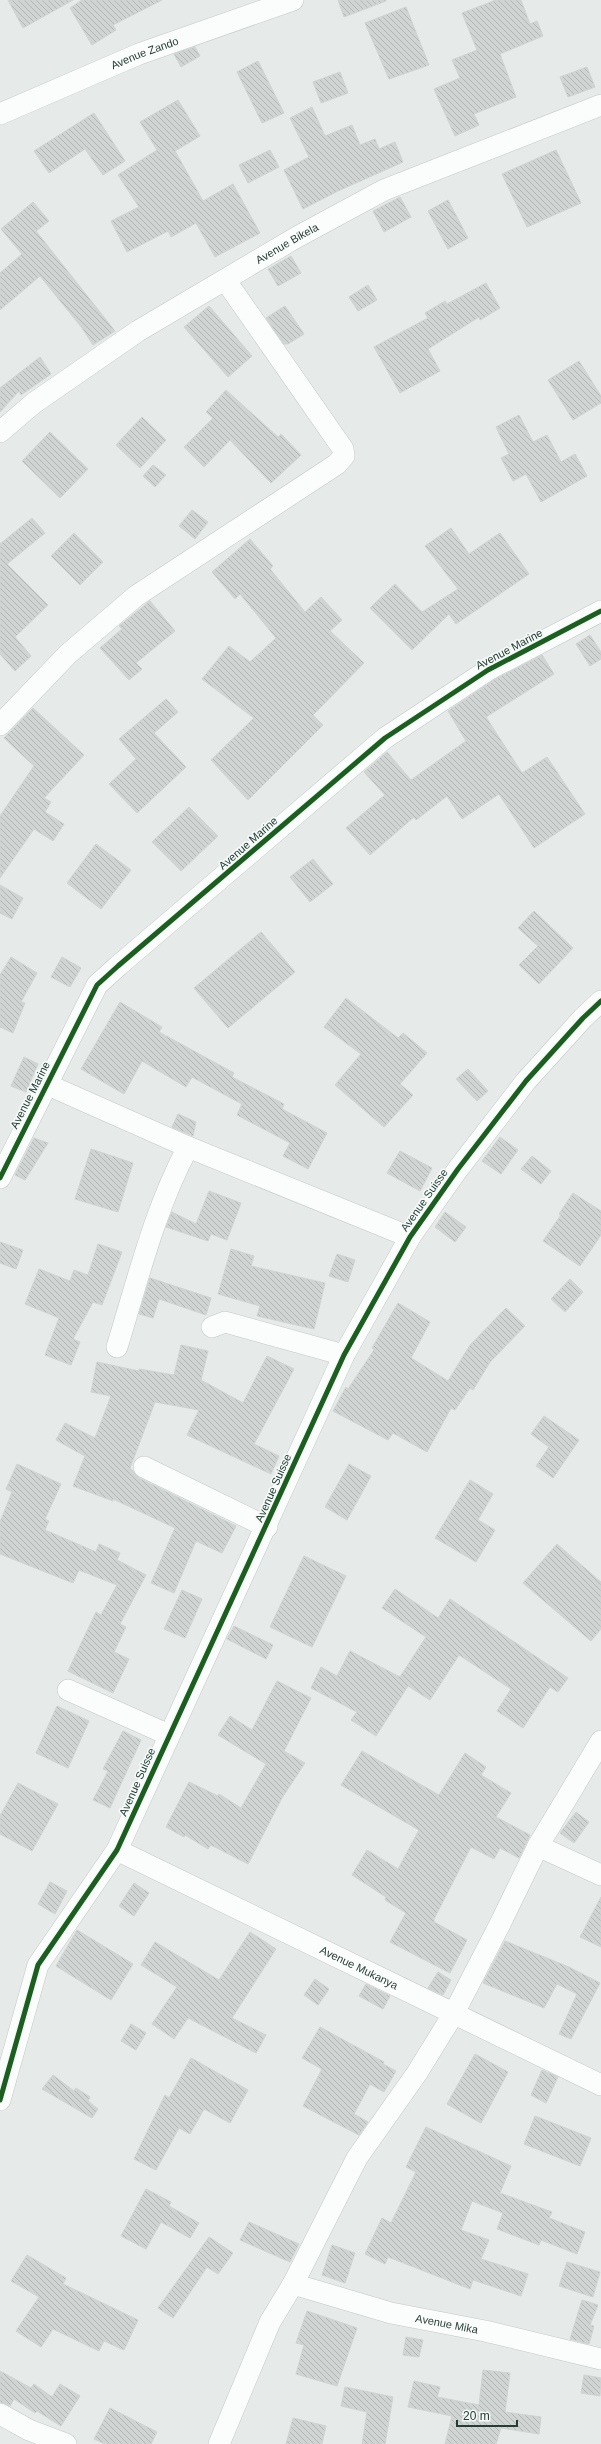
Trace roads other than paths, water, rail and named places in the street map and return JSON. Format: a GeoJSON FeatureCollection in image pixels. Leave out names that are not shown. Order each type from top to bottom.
{"type":"FeatureCollection","features":[{"type":"Feature","properties":{"kind":"street","name":"Avenue Zando"},"geometry":{"type":"LineString","coordinates":[[0,114],[139,54],[293,0]]}},
{"type":"Feature","properties":{"kind":"street","name":"Avenue Bikela"},"geometry":{"type":"LineString","coordinates":[[0,432],[34,403],[138,331],[297,237],[384,190],[601,105]]}},
{"type":"Feature","properties":{"kind":"street"},"geometry":{"type":"LineString","coordinates":[[0,725],[68,654],[136,596],[337,464],[344,456],[343,449],[226,280]]}},
{"type":"Feature","properties":{"kind":"street","name":"Avenue Marine"},"geometry":{"type":"LineString","coordinates":[[0,1178],[46,1084],[97,986],[118,966],[385,738],[488,670],[601,611]]}},
{"type":"Feature","properties":{"kind":"street","name":"Avenue Suisse"},"geometry":{"type":"LineString","coordinates":[[0,2100],[21,2018],[38,1965],[117,1850],[169,1735],[267,1527],[344,1355],[410,1237],[458,1169],[526,1081],[583,1018],[601,1001]]}},
{"type":"Feature","properties":{"kind":"street"},"geometry":{"type":"LineString","coordinates":[[46,1084],[188,1147],[410,1237]]}},
{"type":"Feature","properties":{"kind":"street"},"geometry":{"type":"LineString","coordinates":[[117,1347],[148,1239],[163,1198],[188,1147]]}},
{"type":"Feature","properties":{"kind":"street"},"geometry":{"type":"LineString","coordinates":[[212,1327],[226,1322],[344,1355]]}},
{"type":"Feature","properties":{"kind":"street"},"geometry":{"type":"LineString","coordinates":[[144,1467],[267,1527]]}},
{"type":"Feature","properties":{"kind":"street"},"geometry":{"type":"LineString","coordinates":[[68,1690],[169,1735]]}},
{"type":"Feature","properties":{"kind":"street"},"geometry":{"type":"LineString","coordinates":[[219,2444],[270,2322],[293,2284],[357,2158],[417,2073],[454,2013],[538,1846],[601,1741]]}},
{"type":"Feature","properties":{"kind":"street"},"geometry":{"type":"LineString","coordinates":[[538,1846],[601,1875]]}},
{"type":"Feature","properties":{"kind":"street","name":"Avenue Mukanya"},"geometry":{"type":"LineString","coordinates":[[117,1850],[601,2085]]}},
{"type":"Feature","properties":{"kind":"street","name":"Avenue Mika"},"geometry":{"type":"LineString","coordinates":[[293,2284],[391,2313],[485,2331],[601,2359]]}},
{"type":"Feature","properties":{"kind":"street"},"geometry":{"type":"LineString","coordinates":[[0,2414],[29,2430],[66,2444]]}}]}
